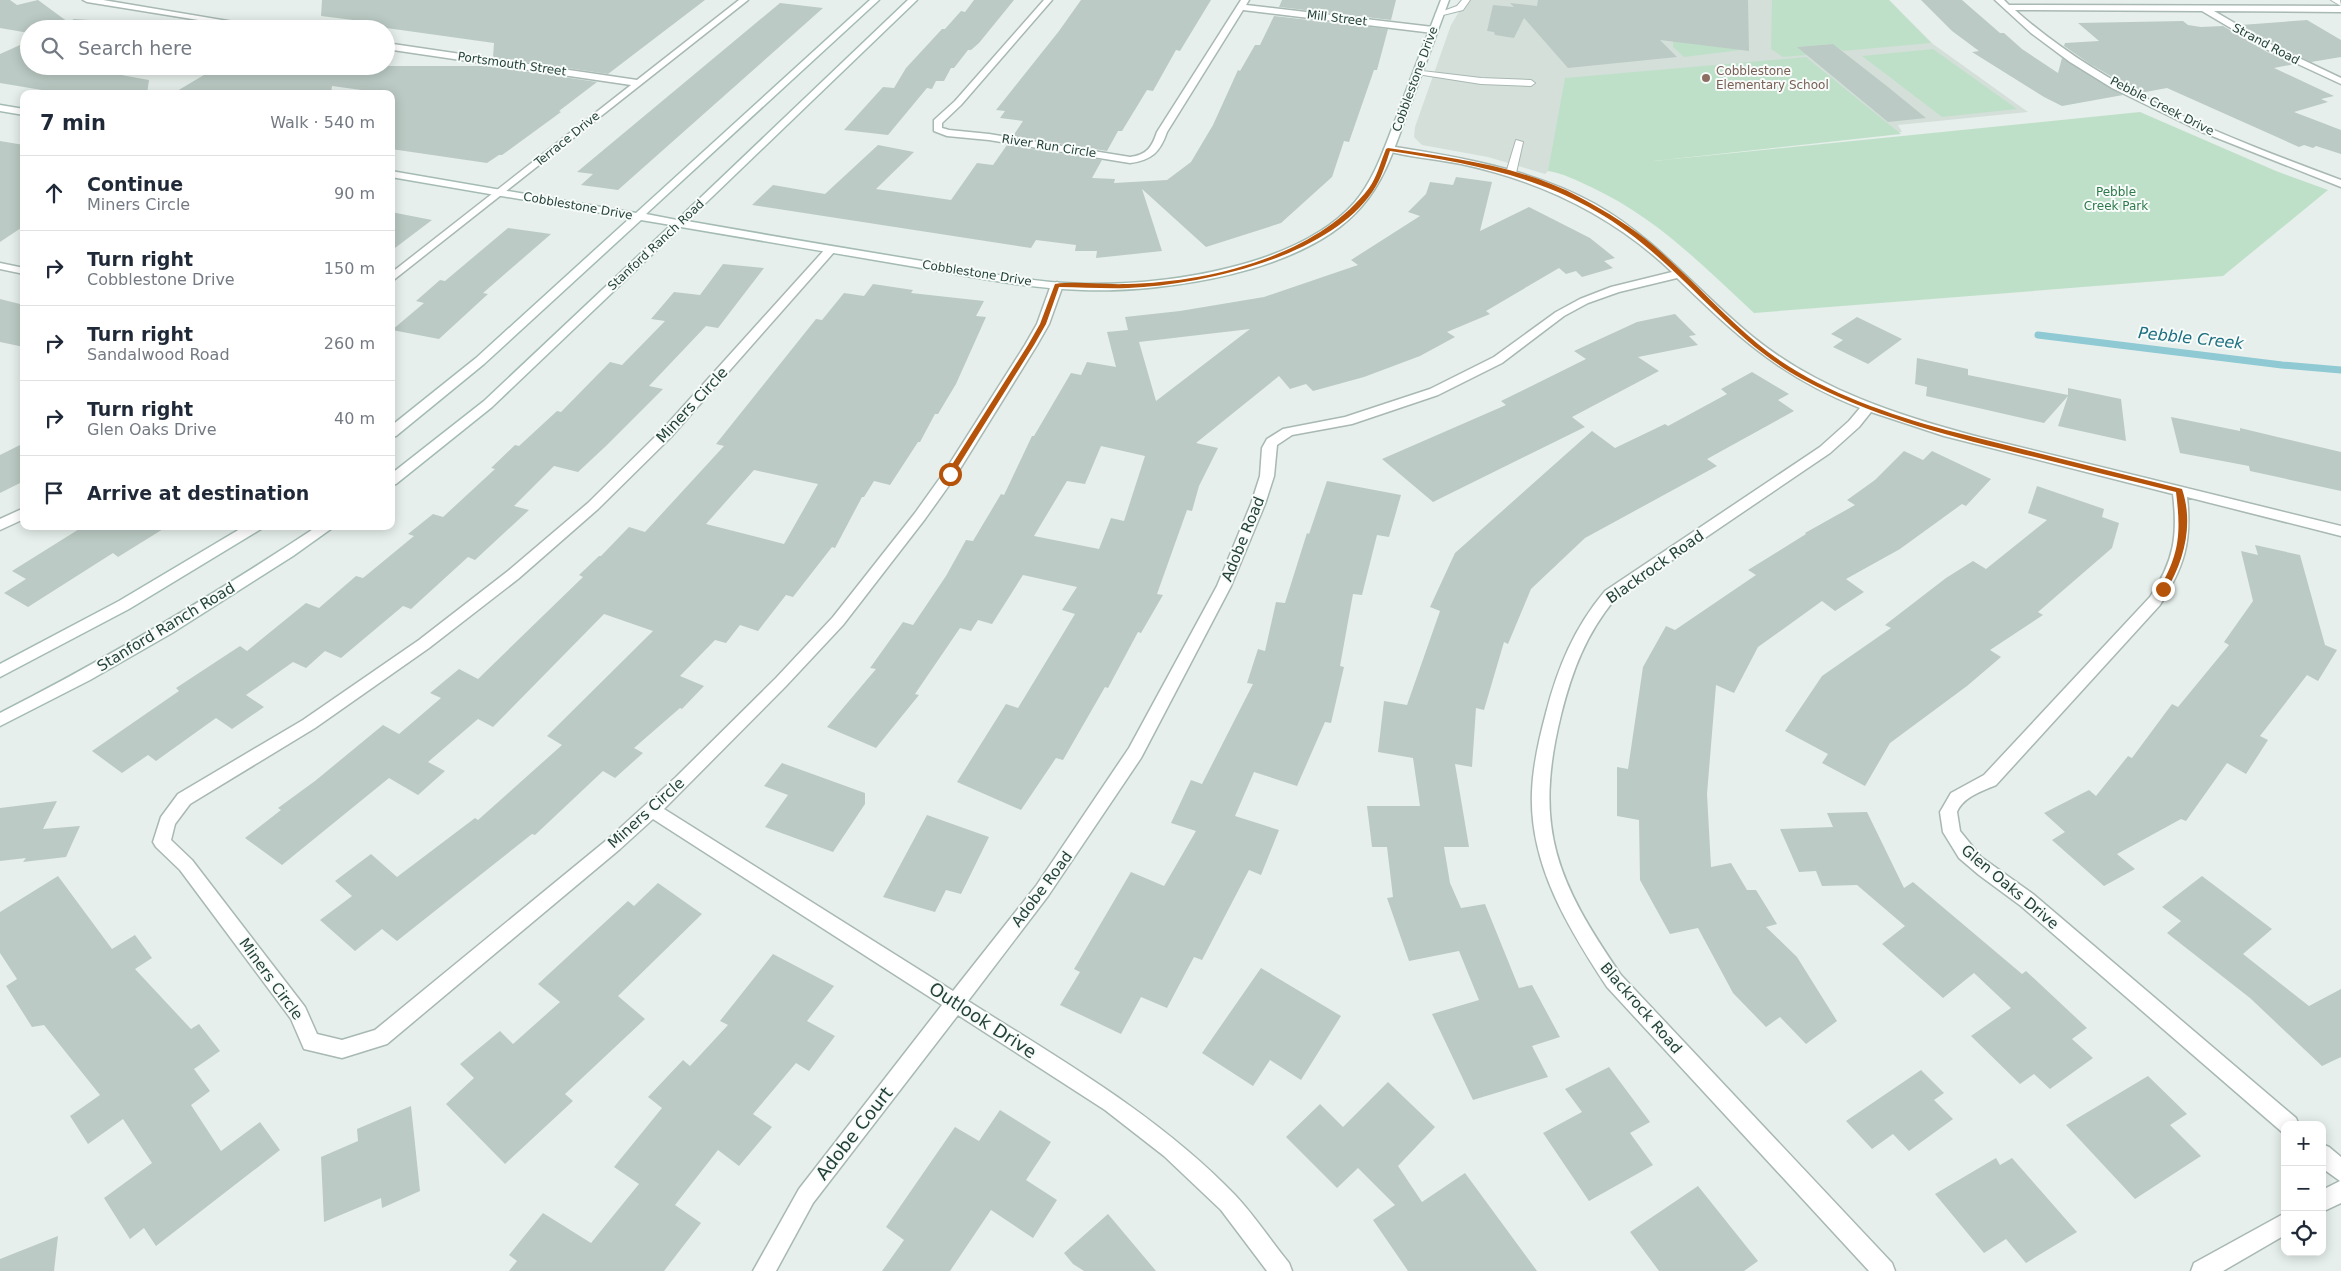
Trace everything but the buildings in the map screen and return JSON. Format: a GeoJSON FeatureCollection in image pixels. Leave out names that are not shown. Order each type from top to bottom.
{"type":"FeatureCollection","features":[{"type":"Feature","properties":{"kind":"street"},"geometry":{"type":"LineString","coordinates":[[87,0],[215,20]]}},
{"type":"Feature","properties":{"kind":"street","name":"Terrace Drive"},"geometry":{"type":"LineString","coordinates":[[395,276],[744,0]]}},
{"type":"Feature","properties":{"kind":"street"},"geometry":{"type":"LineString","coordinates":[[395,430],[480,361],[874,0]]}},
{"type":"Feature","properties":{"kind":"street","name":"Stanford Ranch Road"},"geometry":{"type":"LineString","coordinates":[[395,478],[488,404],[913,0]]}},
{"type":"Feature","properties":{"kind":"street","name":"River Run Circle"},"geometry":{"type":"LineString","coordinates":[[1048,0],[958,104],[937,122],[937,129],[947,133],[999,139],[1130,160],[1144,159],[1153,153],[1162,132],[1243,3]]}},
{"type":"Feature","properties":{"kind":"street","name":"Cobblestone Drive"},"geometry":{"type":"LineString","coordinates":[[395,175],[1011,280],[1057,285],[1128,286],[1168,282],[1222,273],[1250,266],[1311,241],[1350,214],[1373,186],[1444,0]]}},
{"type":"Feature","properties":{"kind":"street","name":"Strand Road"},"geometry":{"type":"LineString","coordinates":[[2195,0],[2204,8],[2251,38],[2284,56],[2341,81]]}},
{"type":"Feature","properties":{"kind":"street","name":"Mill Street"},"geometry":{"type":"LineString","coordinates":[[1243,3],[1433,30]]}},
{"type":"Feature","properties":{"kind":"street"},"geometry":{"type":"LineString","coordinates":[[2002,3],[2341,9]]}},
{"type":"Feature","properties":{"kind":"street","name":"Pebble Creek Drive"},"geometry":{"type":"LineString","coordinates":[[2002,3],[2057,48],[2140,97],[2252,149],[2341,184]]}},
{"type":"Feature","properties":{"kind":"street","name":"Portsmouth Street"},"geometry":{"type":"LineString","coordinates":[[395,47],[638,83]]}},
{"type":"Feature","properties":{"kind":"street"},"geometry":{"type":"LineString","coordinates":[[0,108],[20,111]]}},
{"type":"Feature","properties":{"kind":"street"},"geometry":{"type":"LineString","coordinates":[[1388,149],[1461,160],[1511,173],[1554,187],[1603,212],[1652,248],[1736,329],[1782,364],[1826,388],[1868,406],[1906,421],[1984,443],[2341,531]]}},
{"type":"Feature","properties":{"kind":"street","name":"Miners Circle"},"geometry":{"type":"LineString","coordinates":[[831,249],[666,434],[592,506],[513,575],[424,644],[309,724],[184,799],[167,822],[162,842],[186,865],[298,1013],[311,1042],[342,1049],[380,1038],[606,850],[682,782],[781,682],[838,621],[887,560],[950,474],[1043,324],[1057,285]]}},
{"type":"Feature","properties":{"kind":"street"},"geometry":{"type":"LineString","coordinates":[[0,266],[20,270]]}},
{"type":"Feature","properties":{"kind":"street","name":"Adobe Road"},"geometry":{"type":"LineString","coordinates":[[956,1003],[1065,859],[1140,744],[1224,586],[1258,504],[1266,476],[1269,448],[1272,442],[1288,432],[1347,422],[1434,392],[1498,360],[1560,314],[1584,301],[1615,289],[1679,274]]}},
{"type":"Feature","properties":{"kind":"street","name":"Blackrock Road"},"geometry":{"type":"LineString","coordinates":[[1868,406],[1854,424],[1820,454],[1610,595],[1596,611],[1580,634],[1559,689],[1543,761],[1540,798],[1543,835],[1551,868],[1566,906],[1589,945],[1614,981],[1884,1271]]}},
{"type":"Feature","properties":{"kind":"street","name":"Glen Oaks Drive"},"geometry":{"type":"LineString","coordinates":[[2179,491],[2182,515],[2182,547],[2173,572],[2155,601],[1990,780],[1958,795],[1949,809],[1949,820],[1952,832],[1970,857],[2023,897],[2284,1121]]}},
{"type":"Feature","properties":{"kind":"street"},"geometry":{"type":"LineString","coordinates":[[0,525],[20,515]]}},
{"type":"Feature","properties":{"kind":"street"},"geometry":{"type":"LineString","coordinates":[[0,671],[124,606],[249,530]]}},
{"type":"Feature","properties":{"kind":"street","name":"Stanford Ranch Road"},"geometry":{"type":"LineString","coordinates":[[0,720],[85,675],[201,607],[322,530]]}},
{"type":"Feature","properties":{"kind":"street","name":"Outlook Drive"},"geometry":{"type":"LineString","coordinates":[[651,809],[1112,1103],[1171,1149],[1228,1203],[1281,1271]]}},
{"type":"Feature","properties":{"kind":"street","name":"Adobe Court"},"geometry":{"type":"LineString","coordinates":[[764,1271],[806,1196],[956,1003]]}},
{"type":"Feature","properties":{"kind":"street"},"geometry":{"type":"LineString","coordinates":[[2326,1158],[2341,1171]]}},
{"type":"Feature","properties":{"kind":"street"},"geometry":{"type":"LineString","coordinates":[[2326,1200],[2341,1191]]}},
{"type":"Feature","properties":{"kind":"street"},"geometry":{"type":"LineString","coordinates":[[2202,1271],[2281,1225]]}},
{"type":"Feature","properties":{"kind":"lane"},"geometry":{"type":"LineString","coordinates":[[1439,14],[1460,8],[1466,0]]}},
{"type":"Feature","properties":{"kind":"lane"},"geometry":{"type":"LineString","coordinates":[[2335,0],[2341,4]]}},
{"type":"Feature","properties":{"kind":"lane"},"geometry":{"type":"LineString","coordinates":[[1417,72],[1481,81],[1531,83]]}},
{"type":"Feature","properties":{"kind":"lane"},"geometry":{"type":"LineString","coordinates":[[1511,173],[1519,142]]}},
{"type":"Feature","properties":{"kind":"shaded area","name":"Cobblestone Elementary School"},"geometry":{"type":"Polygon","coordinates":[[[1466,0],[1889,0],[1933,44],[2028,112],[1898,125],[1902,132],[1548,171],[1545,174],[1488,157],[1422,145],[1414,137],[1415,127],[1451,25],[1466,0]]]}},
{"type":"Feature","properties":{"kind":"green space"},"geometry":{"type":"Polygon","coordinates":[[[1772,0],[1889,0],[1931,43],[1843,51],[1832,44],[1798,47],[1807,55],[1783,57],[1771,49],[1772,0]]]}},
{"type":"Feature","properties":{"kind":"green space"},"geometry":{"type":"Polygon","coordinates":[[[1673,41],[1741,50],[1684,57],[1673,47],[1673,41]]]}},
{"type":"Feature","properties":{"kind":"green space"},"geometry":{"type":"Polygon","coordinates":[[[1933,49],[2017,109],[1942,117],[1862,56],[1933,49]]]}},
{"type":"Feature","properties":{"kind":"green space","name":"Pebble Creek Park"},"geometry":{"type":"Polygon","coordinates":[[[1806,57],[1901,134],[1654,161],[2140,112],[2276,171],[2328,190],[2223,276],[1754,313],[1697,260],[1637,213],[1591,187],[1564,175],[1548,171],[1565,78],[1806,57]]]}},
{"type":"Feature","properties":{"kind":"waterway","name":"Pebble Creek"},"geometry":{"type":"LineString","coordinates":[[2038,335],[2282,365],[2341,370]]}},
{"type":"Feature","properties":{"kind":"place","name":"Cobblestone Elementary School"},"geometry":{"type":"Point","coordinates":[1706,78]}},
{"type":"Feature","properties":{"kind":"route"},"geometry":{"type":"LineString","coordinates":[[950,474],[1043,324],[1057,285],[1084,287],[1128,286],[1168,282],[1212,275],[1250,266],[1281,254],[1311,241],[1350,214],[1363,201],[1373,186],[1388,149],[1461,160],[1495,168],[1530,178],[1579,198],[1625,226],[1652,248],[1736,329],[1757,346],[1803,377],[1834,392],[1906,421],[1984,443],[2179,491],[2183,532],[2182,547],[2173,572],[2163,589]]}}]}
